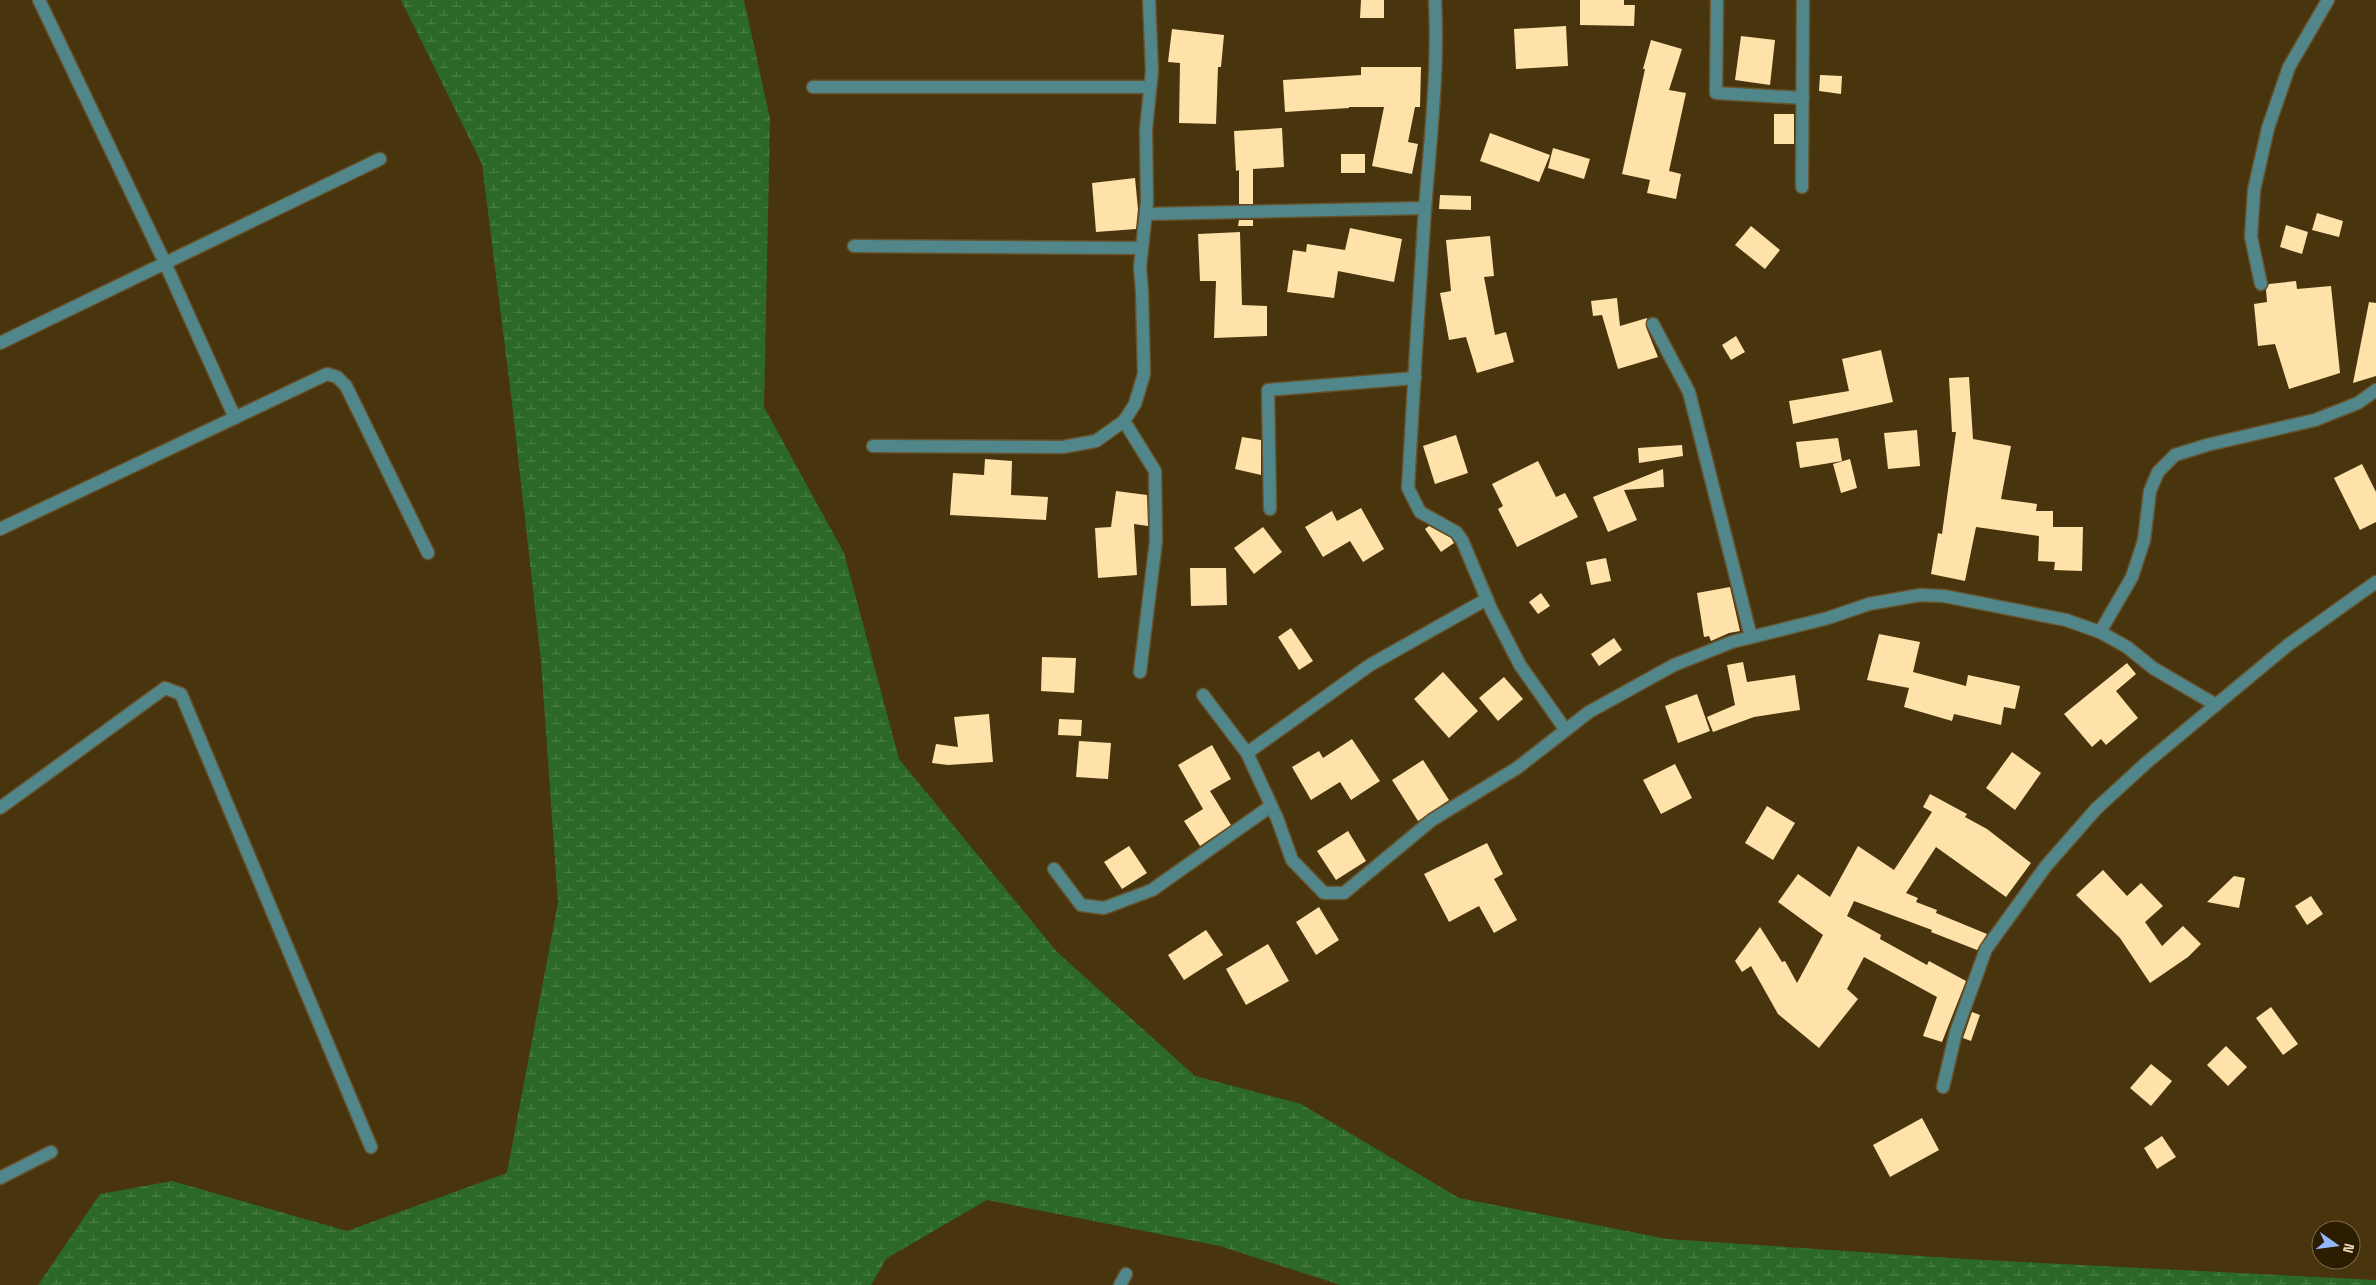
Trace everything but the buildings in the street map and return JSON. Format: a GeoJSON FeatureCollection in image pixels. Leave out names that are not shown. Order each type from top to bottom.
{"type":"FeatureCollection","features":[{"type":"Feature","properties":{"kind":"street"},"geometry":{"type":"LineString","coordinates":[[39,0],[165,263],[234,418]]}},
{"type":"Feature","properties":{"kind":"street"},"geometry":{"type":"LineString","coordinates":[[872,446],[1063,446],[1096,441],[1124,422],[1135,404],[1144,374],[1140,267],[1146,214],[1146,129],[1150,87],[1151,26],[1149,0]]}},
{"type":"Feature","properties":{"kind":"street"},"geometry":{"type":"LineString","coordinates":[[1435,0],[1437,40],[1408,488],[1420,512],[1456,532],[1462,540],[1487,599],[1520,665],[1565,729]]}},
{"type":"Feature","properties":{"kind":"street"},"geometry":{"type":"LineString","coordinates":[[1717,0],[1716,93],[1803,98]]}},
{"type":"Feature","properties":{"kind":"street"},"geometry":{"type":"LineString","coordinates":[[1802,187],[1804,0]]}},
{"type":"Feature","properties":{"kind":"street"},"geometry":{"type":"LineString","coordinates":[[2261,284],[2251,237],[2254,190],[2268,128],[2289,67],[2328,0]]}},
{"type":"Feature","properties":{"kind":"street"},"geometry":{"type":"LineString","coordinates":[[812,87],[1150,87]]}},
{"type":"Feature","properties":{"kind":"street"},"geometry":{"type":"LineString","coordinates":[[0,343],[380,159]]}},
{"type":"Feature","properties":{"kind":"street"},"geometry":{"type":"LineString","coordinates":[[1146,214],[1425,208]]}},
{"type":"Feature","properties":{"kind":"street"},"geometry":{"type":"LineString","coordinates":[[854,246],[1141,248]]}},
{"type":"Feature","properties":{"kind":"street"},"geometry":{"type":"LineString","coordinates":[[1653,324],[1689,392],[1751,637]]}},
{"type":"Feature","properties":{"kind":"street"},"geometry":{"type":"LineString","coordinates":[[0,529],[327,374],[337,377],[346,386],[428,554]]}},
{"type":"Feature","properties":{"kind":"street"},"geometry":{"type":"LineString","coordinates":[[1270,509],[1268,390],[1414,378]]}},
{"type":"Feature","properties":{"kind":"street"},"geometry":{"type":"LineString","coordinates":[[2100,632],[2132,577],[2144,540],[2150,491],[2158,472],[2175,455],[2206,445],[2315,420],[2358,403],[2376,390]]}},
{"type":"Feature","properties":{"kind":"street"},"geometry":{"type":"LineString","coordinates":[[1124,422],[1155,471],[1156,541],[1140,672]]}},
{"type":"Feature","properties":{"kind":"street"},"geometry":{"type":"LineString","coordinates":[[1943,1087],[1956,1032],[1986,949],[2046,866],[2096,809],[2146,763],[2288,644],[2376,582]]}},
{"type":"Feature","properties":{"kind":"street"},"geometry":{"type":"LineString","coordinates":[[1203,695],[1247,753],[1271,806],[1292,860],[1324,893],[1344,893],[1432,820],[1517,768],[1589,712],[1674,665],[1732,642],[1828,618],[1869,604],[1920,595],[1944,596],[2066,620],[2100,632],[2127,647],[2153,668],[2216,705]]}},
{"type":"Feature","properties":{"kind":"street"},"geometry":{"type":"LineString","coordinates":[[1247,753],[1370,665],[1487,599]]}},
{"type":"Feature","properties":{"kind":"street"},"geometry":{"type":"LineString","coordinates":[[0,808],[165,688],[181,694],[371,1147]]}},
{"type":"Feature","properties":{"kind":"street"},"geometry":{"type":"LineString","coordinates":[[1054,869],[1081,905],[1104,908],[1152,890],[1271,806]]}},
{"type":"Feature","properties":{"kind":"street"},"geometry":{"type":"LineString","coordinates":[[0,1178],[51,1152]]}},
{"type":"Feature","properties":{"kind":"green space"},"geometry":{"type":"Polygon","coordinates":[[[401,0],[744,0],[770,119],[764,407],[844,553],[899,759],[1057,952],[1195,1076],[1301,1104],[1459,1198],[1667,1239],[1965,1259],[2376,1280],[2376,1285],[1340,1285],[1220,1246],[987,1200],[887,1258],[871,1285],[38,1285],[100,1194],[172,1181],[347,1231],[507,1173],[558,903],[541,661],[512,403],[482,164],[401,0]]]}}]}
